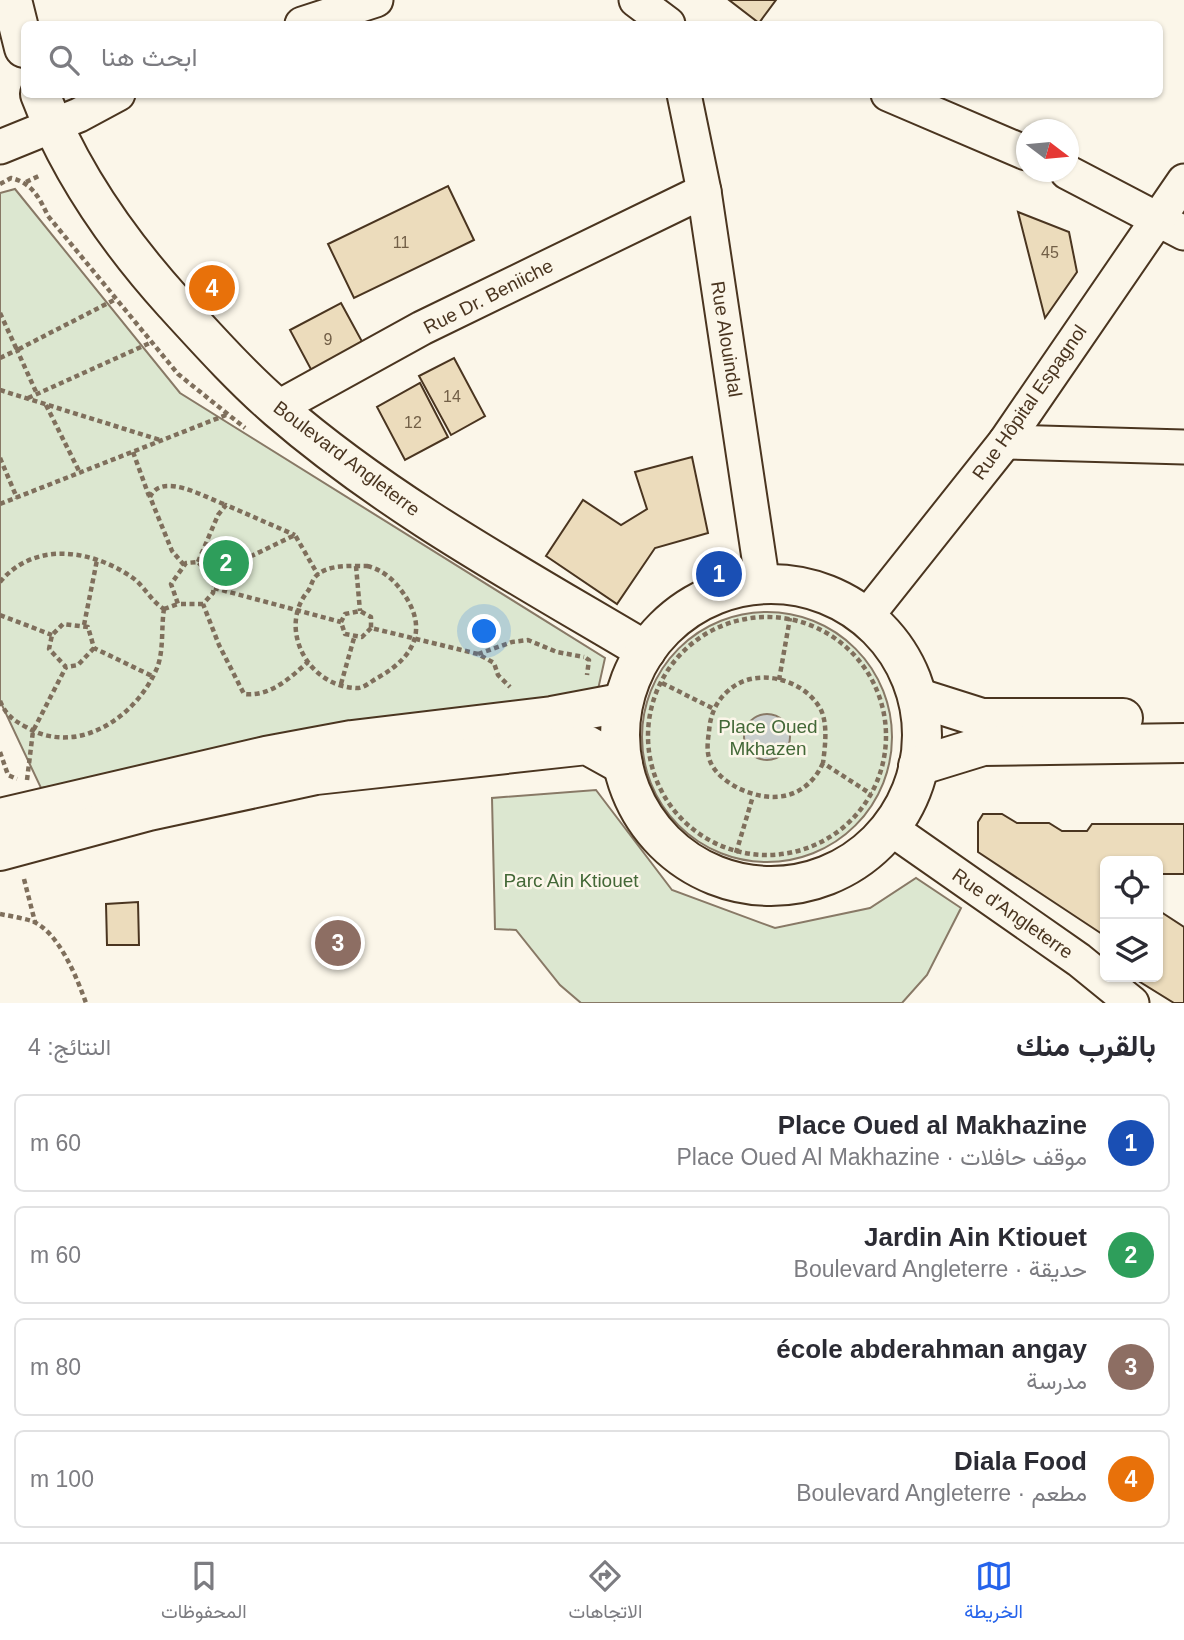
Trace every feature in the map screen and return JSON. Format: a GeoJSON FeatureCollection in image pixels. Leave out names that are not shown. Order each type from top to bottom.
{"type":"FeatureCollection","features":[{"type":"Feature","properties":{"kind":"main road"},"geometry":{"type":"LineString","coordinates":[[12,0],[21,36]]}},
{"type":"Feature","properties":{"kind":"main road","name":"Boulevard Angleterre"},"geometry":{"type":"LineString","coordinates":[[46,111],[93,200],[139,264],[265,421],[384,491],[654,667]]}},
{"type":"Feature","properties":{"kind":"main road"},"geometry":{"type":"LineString","coordinates":[[788,585],[829,595],[866,617],[896,649],[922,699],[918,766],[906,803],[890,828],[859,858],[821,878],[779,886],[736,883],[696,867],[662,840],[637,805],[623,765],[618,736],[621,703],[630,676],[654,667],[673,620],[707,598],[746,586],[788,585]]}},
{"type":"Feature","properties":{"kind":"main road"},"geometry":{"type":"LineString","coordinates":[[922,699],[982,718],[1184,718]]}},
{"type":"Feature","properties":{"kind":"main road"},"geometry":{"type":"LineString","coordinates":[[7,821],[266,756],[352,740],[552,716],[621,703]]}},
{"type":"Feature","properties":{"kind":"main road"},"geometry":{"type":"LineString","coordinates":[[918,766],[983,746],[1184,743]]}},
{"type":"Feature","properties":{"kind":"main road"},"geometry":{"type":"LineString","coordinates":[[7,821],[149,811],[316,775],[587,746],[623,765]]}},
{"type":"Feature","properties":{"kind":"street"},"geometry":{"type":"LineString","coordinates":[[311,21],[376,0]]}},
{"type":"Feature","properties":{"kind":"street"},"geometry":{"type":"LineString","coordinates":[[636,0],[663,21]]}},
{"type":"Feature","properties":{"kind":"street"},"geometry":{"type":"LineString","coordinates":[[0,147],[46,111],[101,98]]}},
{"type":"Feature","properties":{"kind":"street","name":"Rue Alouindal"},"geometry":{"type":"LineString","coordinates":[[685,98],[704,191],[763,585]]}},
{"type":"Feature","properties":{"kind":"street"},"geometry":{"type":"LineString","coordinates":[[897,98],[1016,148]]}},
{"type":"Feature","properties":{"kind":"street"},"geometry":{"type":"LineString","coordinates":[[1079,178],[1172,226]]}},
{"type":"Feature","properties":{"kind":"street","name":"Rue Hôpital Espagnol"},"geometry":{"type":"LineString","coordinates":[[866,617],[1172,226],[1184,181]]}},
{"type":"Feature","properties":{"kind":"street","name":"Rue Dr. Beniiche"},"geometry":{"type":"LineString","coordinates":[[265,421],[422,328],[704,191]]}},
{"type":"Feature","properties":{"kind":"street"},"geometry":{"type":"LineString","coordinates":[[1004,442],[1184,447]]}},
{"type":"Feature","properties":{"kind":"street","name":"Rue d'Angleterre"},"geometry":{"type":"LineString","coordinates":[[890,828],[1079,960],[1132,1003]]}},
{"type":"Feature","properties":{"kind":"path"},"geometry":{"type":"LineString","coordinates":[[0,184],[11,178],[26,182],[40,198],[48,216],[178,374],[226,415]]}},
{"type":"Feature","properties":{"kind":"path"},"geometry":{"type":"LineString","coordinates":[[0,358],[116,299]]}},
{"type":"Feature","properties":{"kind":"path"},"geometry":{"type":"LineString","coordinates":[[0,313],[37,394]]}},
{"type":"Feature","properties":{"kind":"path"},"geometry":{"type":"LineString","coordinates":[[27,399],[152,342]]}},
{"type":"Feature","properties":{"kind":"path"},"geometry":{"type":"LineString","coordinates":[[0,390],[161,440]]}},
{"type":"Feature","properties":{"kind":"path"},"geometry":{"type":"LineString","coordinates":[[46,404],[80,473]]}},
{"type":"Feature","properties":{"kind":"path"},"geometry":{"type":"LineString","coordinates":[[0,504],[226,415],[265,421]]}},
{"type":"Feature","properties":{"kind":"path"},"geometry":{"type":"LineString","coordinates":[[133,452],[173,551],[184,565]]}},
{"type":"Feature","properties":{"kind":"path"},"geometry":{"type":"LineString","coordinates":[[1,462],[17,498]]}},
{"type":"Feature","properties":{"kind":"path"},"geometry":{"type":"LineString","coordinates":[[150,497],[153,489],[161,485],[174,486],[295,535],[318,575]]}},
{"type":"Feature","properties":{"kind":"path"},"geometry":{"type":"LineString","coordinates":[[198,562],[218,515],[226,505]]}},
{"type":"Feature","properties":{"kind":"path"},"geometry":{"type":"LineString","coordinates":[[212,575],[295,535]]}},
{"type":"Feature","properties":{"kind":"path"},"geometry":{"type":"LineString","coordinates":[[0,582],[16,566],[36,556],[59,552],[97,559],[137,580],[145,594],[164,609]]}},
{"type":"Feature","properties":{"kind":"path"},"geometry":{"type":"LineString","coordinates":[[84,625],[97,559]]}},
{"type":"Feature","properties":{"kind":"path"},"geometry":{"type":"LineString","coordinates":[[178,604],[171,584],[184,565],[198,562]]}},
{"type":"Feature","properties":{"kind":"path"},"geometry":{"type":"LineString","coordinates":[[198,562],[212,575],[214,588],[204,604]]}},
{"type":"Feature","properties":{"kind":"path"},"geometry":{"type":"LineString","coordinates":[[356,566],[360,611]]}},
{"type":"Feature","properties":{"kind":"path"},"geometry":{"type":"LineString","coordinates":[[356,566],[376,568],[395,582],[415,614],[415,638],[398,666],[356,688],[329,680],[308,662],[296,638],[294,618],[301,597],[318,575],[334,568],[356,566]]}},
{"type":"Feature","properties":{"kind":"path"},"geometry":{"type":"LineString","coordinates":[[214,588],[341,622]]}},
{"type":"Feature","properties":{"kind":"path"},"geometry":{"type":"LineString","coordinates":[[164,609],[178,604],[204,604]]}},
{"type":"Feature","properties":{"kind":"path"},"geometry":{"type":"LineString","coordinates":[[204,604],[219,645],[244,694],[267,691],[285,682],[308,662]]}},
{"type":"Feature","properties":{"kind":"path"},"geometry":{"type":"LineString","coordinates":[[0,701],[6,715],[42,737],[84,735],[105,728],[138,699],[158,667],[164,609]]}},
{"type":"Feature","properties":{"kind":"path"},"geometry":{"type":"LineString","coordinates":[[360,611],[371,617],[371,628],[362,637],[345,635],[341,622],[345,614],[360,611]]}},
{"type":"Feature","properties":{"kind":"path"},"geometry":{"type":"LineString","coordinates":[[0,615],[52,635]]}},
{"type":"Feature","properties":{"kind":"path"},"geometry":{"type":"LineString","coordinates":[[742,617],[790,618],[810,624],[839,642],[855,657],[878,697],[887,726],[879,774],[871,794],[847,824],[821,844],[778,853],[736,853],[690,827],[665,799],[650,740],[654,667],[681,652],[705,631],[742,617]]}},
{"type":"Feature","properties":{"kind":"path"},"geometry":{"type":"LineString","coordinates":[[779,680],[790,618]]}},
{"type":"Feature","properties":{"kind":"path"},"geometry":{"type":"LineString","coordinates":[[66,667],[49,649],[52,635],[63,624],[84,625],[88,627],[94,648],[152,676]]}},
{"type":"Feature","properties":{"kind":"path"},"geometry":{"type":"LineString","coordinates":[[371,628],[478,654],[494,663],[498,676],[512,690],[519,692]]}},
{"type":"Feature","properties":{"kind":"path"},"geometry":{"type":"LineString","coordinates":[[341,684],[354,638]]}},
{"type":"Feature","properties":{"kind":"path"},"geometry":{"type":"LineString","coordinates":[[478,654],[512,642],[527,640],[557,652],[584,657]]}},
{"type":"Feature","properties":{"kind":"path"},"geometry":{"type":"LineString","coordinates":[[66,667],[78,665],[94,648]]}},
{"type":"Feature","properties":{"kind":"path"},"geometry":{"type":"LineString","coordinates":[[572,650],[589,660],[588,674],[584,681]]}},
{"type":"Feature","properties":{"kind":"path"},"geometry":{"type":"LineString","coordinates":[[66,667],[33,731],[27,783],[7,821],[35,922],[61,948],[86,1003]]}},
{"type":"Feature","properties":{"kind":"path"},"geometry":{"type":"LineString","coordinates":[[654,667],[714,709]]}},
{"type":"Feature","properties":{"kind":"path"},"geometry":{"type":"LineString","coordinates":[[760,677],[779,680],[794,684],[810,694],[822,712],[825,738],[823,763],[807,785],[793,794],[770,798],[753,796],[726,782],[708,755],[710,715],[729,690],[746,679],[760,677]]}},
{"type":"Feature","properties":{"kind":"path"},"geometry":{"type":"LineString","coordinates":[[0,752],[8,775],[34,786]]}},
{"type":"Feature","properties":{"kind":"path"},"geometry":{"type":"LineString","coordinates":[[823,763],[871,794]]}},
{"type":"Feature","properties":{"kind":"path"},"geometry":{"type":"LineString","coordinates":[[736,853],[753,796]]}},
{"type":"Feature","properties":{"kind":"path"},"geometry":{"type":"LineString","coordinates":[[0,914],[35,922]]}},
{"type":"Feature","properties":{"kind":"green space"},"geometry":{"type":"Polygon","coordinates":[[[15,189],[180,393],[605,658],[597,694],[41,788],[0,701],[0,193],[15,189]]]}},
{"type":"Feature","properties":{"kind":"green space","name":"Place Oued Mkhazen"},"geometry":{"type":"Polygon","coordinates":[[[755,612],[779,612],[815,621],[837,633],[864,658],[883,689],[890,713],[890,761],[883,785],[871,807],[846,834],[815,853],[803,857],[779,862],[755,862],[719,853],[697,841],[670,816],[651,785],[647,773],[642,749],[642,725],[651,689],[663,667],[688,640],[719,621],[731,617],[755,612]]]}},
{"type":"Feature","properties":{"kind":"green space","name":"Parc Ain Ktiouet"},"geometry":{"type":"Polygon","coordinates":[[[596,790],[672,890],[775,928],[870,908],[916,878],[961,908],[927,975],[902,1003],[581,1003],[560,985],[516,930],[495,929],[492,798],[596,790]]]}},
{"type":"Feature","properties":{"kind":"shaded area"},"geometry":{"type":"Polygon","coordinates":[[[767,714],[784,720],[790,737],[784,754],[767,760],[750,754],[744,737],[750,720],[767,714]]]}},
{"type":"Feature","properties":{"kind":"building"},"geometry":{"type":"Polygon","coordinates":[[[729,0],[776,0],[760,21],[756,21],[729,0]]]}},
{"type":"Feature","properties":{"kind":"building"},"geometry":{"type":"Polygon","coordinates":[[[448,186],[474,240],[354,298],[328,244],[448,186]]]}},
{"type":"Feature","properties":{"kind":"building"},"geometry":{"type":"Polygon","coordinates":[[[1018,212],[1069,232],[1077,272],[1045,318],[1018,212]]]}},
{"type":"Feature","properties":{"kind":"building"},"geometry":{"type":"Polygon","coordinates":[[[341,303],[365,347],[314,375],[290,330],[341,303]]]}},
{"type":"Feature","properties":{"kind":"building"},"geometry":{"type":"Polygon","coordinates":[[[454,358],[485,416],[451,435],[419,376],[454,358]]]}},
{"type":"Feature","properties":{"kind":"building"},"geometry":{"type":"Polygon","coordinates":[[[420,383],[448,437],[405,460],[377,407],[420,383]]]}},
{"type":"Feature","properties":{"kind":"building"},"geometry":{"type":"Polygon","coordinates":[[[692,457],[708,533],[655,548],[617,604],[546,556],[583,500],[621,525],[647,509],[635,472],[692,457]]]}},
{"type":"Feature","properties":{"kind":"building"},"geometry":{"type":"Polygon","coordinates":[[[983,814],[1002,814],[1017,823],[1049,823],[1062,831],[1087,831],[1092,824],[1184,824],[1184,874],[1163,874],[1163,856],[1100,856],[1100,933],[978,852],[978,822],[983,814]]]}},
{"type":"Feature","properties":{"kind":"building"},"geometry":{"type":"Polygon","coordinates":[[[138,902],[139,945],[107,945],[106,904],[138,902]]]}},
{"type":"Feature","properties":{"kind":"building"},"geometry":{"type":"Polygon","coordinates":[[[1163,913],[1184,927],[1184,1003],[1174,1003],[1140,982],[1163,982],[1163,913]]]}},
{"type":"Feature","properties":{"kind":"place","name":"Diala Food"},"geometry":{"type":"Point","coordinates":[212,288]}},
{"type":"Feature","properties":{"kind":"place","name":"Jardin Ain Ktiouet"},"geometry":{"type":"Point","coordinates":[226,563]}},
{"type":"Feature","properties":{"kind":"place","name":"Place Oued al Makhazine"},"geometry":{"type":"Point","coordinates":[719,574]}},
{"type":"Feature","properties":{"kind":"place","name":"école abderahman angay"},"geometry":{"type":"Point","coordinates":[338,943]}}]}
